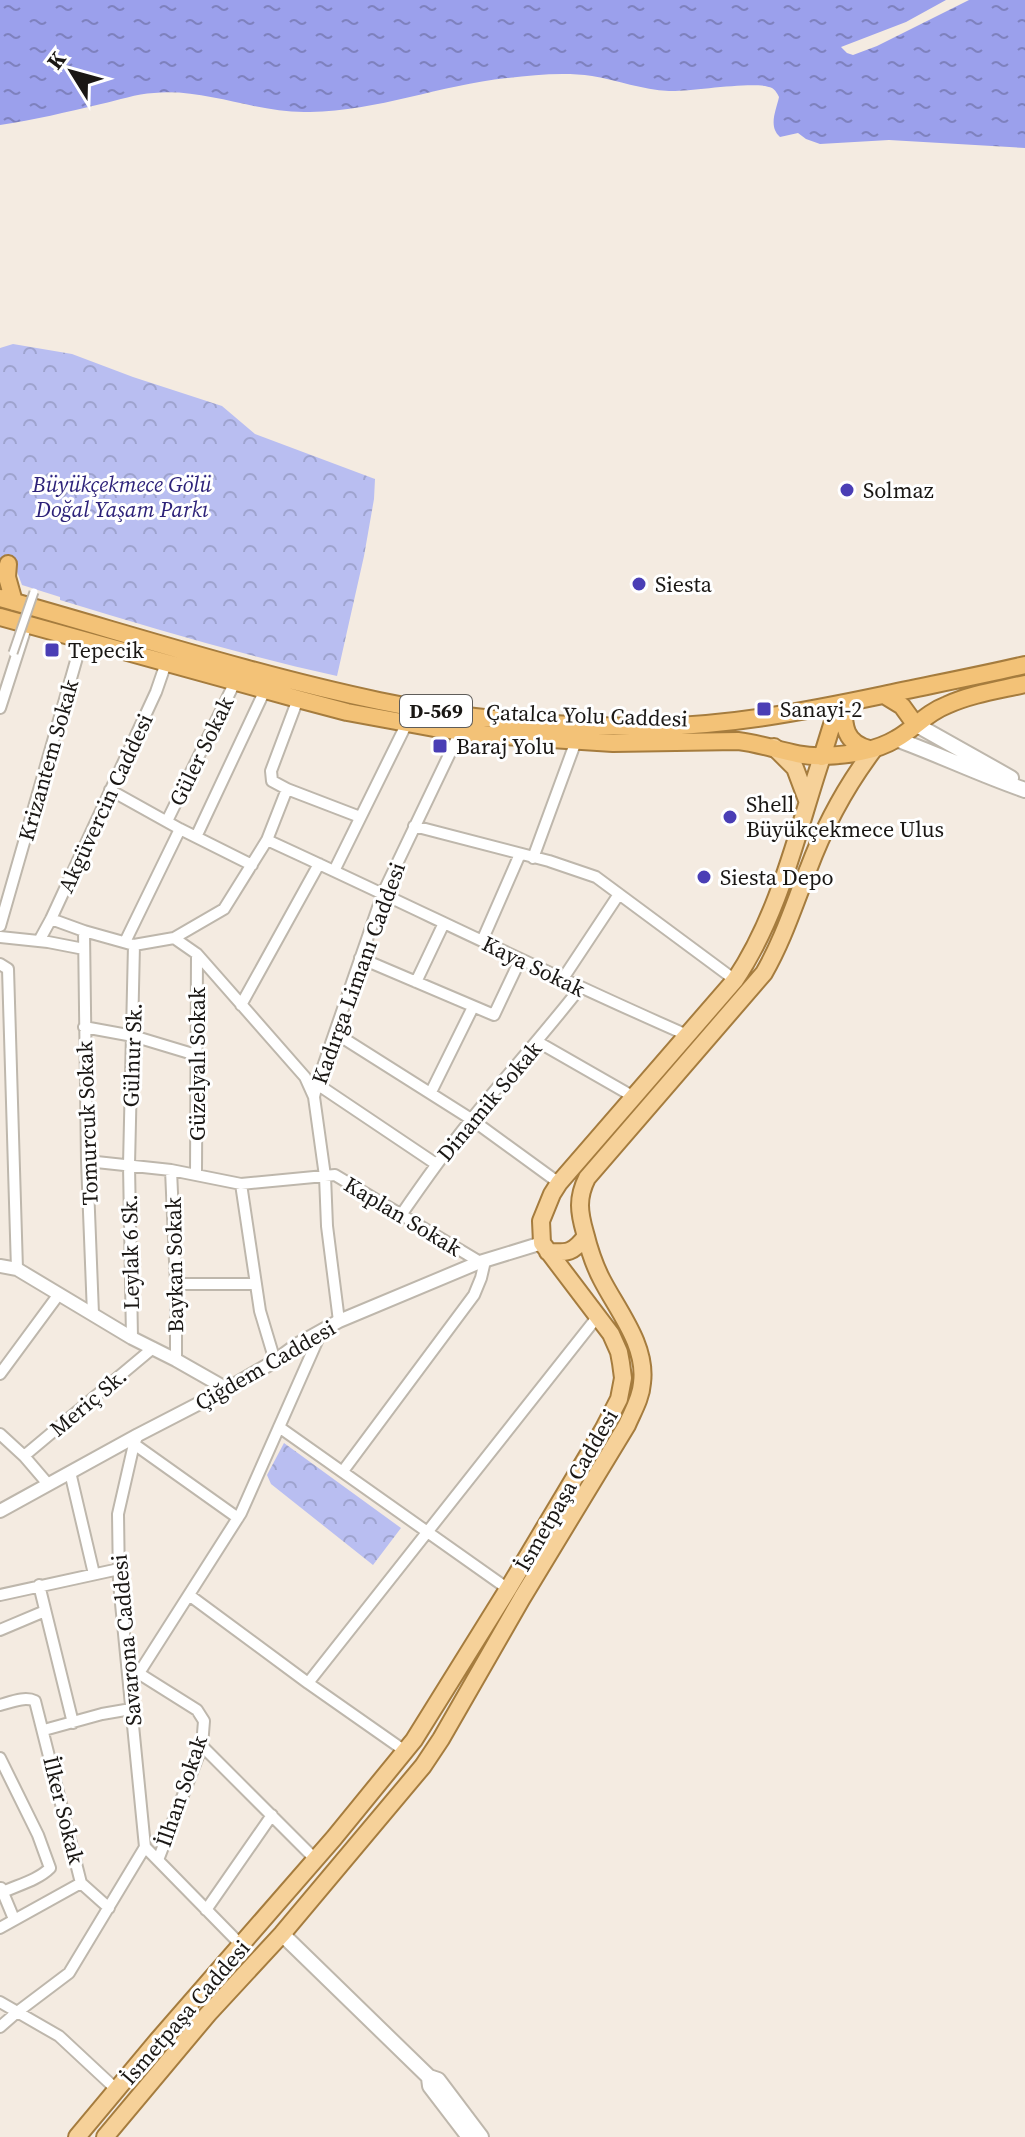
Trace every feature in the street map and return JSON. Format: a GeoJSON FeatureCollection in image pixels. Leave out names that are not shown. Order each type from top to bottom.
{"type":"FeatureCollection","features":[{"type":"Feature","properties":{"kind":"highway"},"geometry":{"type":"LineString","coordinates":[[0,569],[8,564],[7,600]]}},
{"type":"Feature","properties":{"kind":"highway","name":"Çatalca Yolu Caddesi"},"geometry":{"type":"LineString","coordinates":[[7,600],[348,694],[420,709],[540,723],[650,727],[757,718],[844,704],[1025,665]]}},
{"type":"Feature","properties":{"kind":"highway","name":"Çatalca Yolu Caddesi"},"geometry":{"type":"LineString","coordinates":[[0,617],[298,699],[407,723],[460,732],[576,741],[754,742],[792,753],[822,757],[874,749],[896,739],[947,705],[1025,684]]}},
{"type":"Feature","properties":{"kind":"highway"},"geometry":{"type":"LineString","coordinates":[[884,695],[902,706],[915,724]]}},
{"type":"Feature","properties":{"kind":"highway"},"geometry":{"type":"LineString","coordinates":[[844,704],[846,735],[853,743],[874,749]]}},
{"type":"Feature","properties":{"kind":"highway"},"geometry":{"type":"LineString","coordinates":[[822,757],[835,715],[844,704]]}},
{"type":"Feature","properties":{"kind":"main road"},"geometry":{"type":"LineString","coordinates":[[915,724],[1025,789]]}},
{"type":"Feature","properties":{"kind":"main road"},"geometry":{"type":"LineString","coordinates":[[896,739],[1025,789]]}},
{"type":"Feature","properties":{"kind":"main road"},"geometry":{"type":"LineString","coordinates":[[774,747],[795,768],[807,802]]}},
{"type":"Feature","properties":{"kind":"main road"},"geometry":{"type":"LineString","coordinates":[[544,1213],[566,1208],[579,1213],[579,1199],[587,1178],[764,973],[779,946],[809,868],[841,800],[874,749]]}},
{"type":"Feature","properties":{"kind":"main road"},"geometry":{"type":"LineString","coordinates":[[586,1236],[573,1251],[564,1253],[545,1247],[540,1230],[552,1194],[747,963],[789,861],[822,757]]}},
{"type":"Feature","properties":{"kind":"main road"},"geometry":{"type":"LineString","coordinates":[[789,861],[809,868]]}},
{"type":"Feature","properties":{"kind":"main road"},"geometry":{"type":"LineString","coordinates":[[691,1031],[708,1038]]}},
{"type":"Feature","properties":{"kind":"main road","name":"İsmetpaşa Caddesi"},"geometry":{"type":"LineString","coordinates":[[105,2137],[423,1766],[627,1425],[639,1399],[643,1381],[641,1363],[633,1338],[595,1266],[579,1213]]}},
{"type":"Feature","properties":{"kind":"main road","name":"İsmetpaşa Caddesi"},"geometry":{"type":"LineString","coordinates":[[77,2137],[405,1751],[508,1589],[619,1399],[623,1378],[619,1352],[611,1334],[545,1247]]}},
{"type":"Feature","properties":{"kind":"main road"},"geometry":{"type":"LineString","coordinates":[[583,1462],[598,1472]]}},
{"type":"Feature","properties":{"kind":"main road"},"geometry":{"type":"LineString","coordinates":[[487,1620],[504,1630]]}},
{"type":"Feature","properties":{"kind":"main road"},"geometry":{"type":"LineString","coordinates":[[405,1751],[423,1766]]}},
{"type":"Feature","properties":{"kind":"main road"},"geometry":{"type":"LineString","coordinates":[[265,1918],[429,2077],[438,2080],[481,2137]]}},
{"type":"Feature","properties":{"kind":"main road"},"geometry":{"type":"LineString","coordinates":[[429,2077],[430,2086],[469,2137]]}},
{"type":"Feature","properties":{"kind":"main road"},"geometry":{"type":"LineString","coordinates":[[117,2090],[133,2104]]}},
{"type":"Feature","properties":{"kind":"street"},"geometry":{"type":"LineString","coordinates":[[13,653],[34,592]]}},
{"type":"Feature","properties":{"kind":"street"},"geometry":{"type":"LineString","coordinates":[[0,708],[27,624]]}},
{"type":"Feature","properties":{"kind":"street","name":"Krizantem Sokak"},"geometry":{"type":"LineString","coordinates":[[0,926],[82,640]]}},
{"type":"Feature","properties":{"kind":"street","name":"Akgüvercin Caddesi"},"geometry":{"type":"LineString","coordinates":[[39,941],[156,692],[166,663]]}},
{"type":"Feature","properties":{"kind":"street","name":"Güler Sokak"},"geometry":{"type":"LineString","coordinates":[[167,821],[235,682]]}},
{"type":"Feature","properties":{"kind":"street"},"geometry":{"type":"LineString","coordinates":[[196,837],[265,690]]}},
{"type":"Feature","properties":{"kind":"street"},"geometry":{"type":"LineString","coordinates":[[298,699],[271,771],[272,781],[360,817]]}},
{"type":"Feature","properties":{"kind":"street"},"geometry":{"type":"LineString","coordinates":[[334,871],[407,723]]}},
{"type":"Feature","properties":{"kind":"street","name":"Kadırga Limanı Caddesi"},"geometry":{"type":"LineString","coordinates":[[339,1321],[314,1097],[383,893],[460,732]]}},
{"type":"Feature","properties":{"kind":"street"},"geometry":{"type":"LineString","coordinates":[[533,858],[576,741]]}},
{"type":"Feature","properties":{"kind":"street"},"geometry":{"type":"LineString","coordinates":[[51,919],[129,944],[174,938],[224,909],[267,840],[287,789]]}},
{"type":"Feature","properties":{"kind":"street"},"geometry":{"type":"LineString","coordinates":[[110,790],[252,865]]}},
{"type":"Feature","properties":{"kind":"street"},"geometry":{"type":"LineString","coordinates":[[414,826],[596,877],[735,980]]}},
{"type":"Feature","properties":{"kind":"street"},"geometry":{"type":"LineString","coordinates":[[129,944],[180,829]]}},
{"type":"Feature","properties":{"kind":"street","name":"Kaya Sokak"},"geometry":{"type":"LineString","coordinates":[[267,840],[562,980],[691,1031]]}},
{"type":"Feature","properties":{"kind":"street"},"geometry":{"type":"LineString","coordinates":[[482,941],[520,854]]}},
{"type":"Feature","properties":{"kind":"street"},"geometry":{"type":"LineString","coordinates":[[241,1005],[319,864]]}},
{"type":"Feature","properties":{"kind":"street"},"geometry":{"type":"LineString","coordinates":[[562,980],[619,894]]}},
{"type":"Feature","properties":{"kind":"street"},"geometry":{"type":"LineString","coordinates":[[416,982],[444,923]]}},
{"type":"Feature","properties":{"kind":"street","name":"Tomurcuk Sokak"},"geometry":{"type":"LineString","coordinates":[[84,931],[87,1161],[93,1314]]}},
{"type":"Feature","properties":{"kind":"street"},"geometry":{"type":"LineString","coordinates":[[0,937],[84,949]]}},
{"type":"Feature","properties":{"kind":"street"},"geometry":{"type":"LineString","coordinates":[[174,938],[197,954],[305,1077],[314,1097]]}},
{"type":"Feature","properties":{"kind":"street","name":"Gülnur Sk."},"geometry":{"type":"LineString","coordinates":[[129,944],[133,1036],[129,1165]]}},
{"type":"Feature","properties":{"kind":"street","name":"Güzelyalı Sokak"},"geometry":{"type":"LineString","coordinates":[[196,1175],[197,954]]}},
{"type":"Feature","properties":{"kind":"street"},"geometry":{"type":"LineString","coordinates":[[360,958],[494,1015],[520,960]]}},
{"type":"Feature","properties":{"kind":"street"},"geometry":{"type":"LineString","coordinates":[[4,966],[17,1269]]}},
{"type":"Feature","properties":{"kind":"street","name":"Dinamik Sokak"},"geometry":{"type":"LineString","coordinates":[[401,1215],[471,1119],[580,988]]}},
{"type":"Feature","properties":{"kind":"street"},"geometry":{"type":"LineString","coordinates":[[431,1092],[473,1007]]}},
{"type":"Feature","properties":{"kind":"street"},"geometry":{"type":"LineString","coordinates":[[84,1027],[133,1036],[196,1055]]}},
{"type":"Feature","properties":{"kind":"street"},"geometry":{"type":"LineString","coordinates":[[335,1033],[431,1092],[559,1183]]}},
{"type":"Feature","properties":{"kind":"street"},"geometry":{"type":"LineString","coordinates":[[538,1042],[634,1097]]}},
{"type":"Feature","properties":{"kind":"street"},"geometry":{"type":"LineString","coordinates":[[317,1084],[436,1164]]}},
{"type":"Feature","properties":{"kind":"street"},"geometry":{"type":"LineString","coordinates":[[87,1161],[171,1170],[241,1184],[325,1176]]}},
{"type":"Feature","properties":{"kind":"street","name":"Leylak 6 Sk."},"geometry":{"type":"LineString","coordinates":[[129,1165],[132,1338]]}},
{"type":"Feature","properties":{"kind":"street","name":"Baykan Sokak"},"geometry":{"type":"LineString","coordinates":[[171,1170],[176,1360]]}},
{"type":"Feature","properties":{"kind":"street","name":"Kaplan Sokak"},"geometry":{"type":"LineString","coordinates":[[325,1176],[335,1175],[482,1262]]}},
{"type":"Feature","properties":{"kind":"street"},"geometry":{"type":"LineString","coordinates":[[241,1184],[260,1311],[275,1361]]}},
{"type":"Feature","properties":{"kind":"street","name":"Çiğdem Caddesi"},"geometry":{"type":"LineString","coordinates":[[0,1511],[227,1389],[339,1321],[482,1262],[545,1247]]}},
{"type":"Feature","properties":{"kind":"street"},"geometry":{"type":"LineString","coordinates":[[343,1471],[474,1295],[481,1278],[482,1262]]}},
{"type":"Feature","properties":{"kind":"street"},"geometry":{"type":"LineString","coordinates":[[0,1266],[17,1269],[132,1338],[227,1389]]}},
{"type":"Feature","properties":{"kind":"street"},"geometry":{"type":"LineString","coordinates":[[176,1284],[255,1284]]}},
{"type":"Feature","properties":{"kind":"street"},"geometry":{"type":"LineString","coordinates":[[0,1374],[59,1294]]}},
{"type":"Feature","properties":{"kind":"street"},"geometry":{"type":"LineString","coordinates":[[308,1683],[598,1316]]}},
{"type":"Feature","properties":{"kind":"street"},"geometry":{"type":"LineString","coordinates":[[139,1673],[238,1518],[322,1330]]}},
{"type":"Feature","properties":{"kind":"street","name":"Meriç Sk."},"geometry":{"type":"LineString","coordinates":[[24,1456],[153,1348]]}},
{"type":"Feature","properties":{"kind":"street"},"geometry":{"type":"LineString","coordinates":[[279,1427],[508,1589]]}},
{"type":"Feature","properties":{"kind":"street"},"geometry":{"type":"LineString","coordinates":[[0,1434],[48,1484]]}},
{"type":"Feature","properties":{"kind":"street"},"geometry":{"type":"LineString","coordinates":[[136,1439],[238,1518]]}},
{"type":"Feature","properties":{"kind":"street","name":"Savarona Caddesi"},"geometry":{"type":"LineString","coordinates":[[136,1439],[118,1514],[119,1569],[145,1847]]}},
{"type":"Feature","properties":{"kind":"street"},"geometry":{"type":"LineString","coordinates":[[70,1472],[94,1574]]}},
{"type":"Feature","properties":{"kind":"street"},"geometry":{"type":"LineString","coordinates":[[0,1595],[119,1569]]}},
{"type":"Feature","properties":{"kind":"street"},"geometry":{"type":"LineString","coordinates":[[39,1585],[73,1723]]}},
{"type":"Feature","properties":{"kind":"street"},"geometry":{"type":"LineString","coordinates":[[189,1595],[405,1751]]}},
{"type":"Feature","properties":{"kind":"street"},"geometry":{"type":"LineString","coordinates":[[0,1630],[45,1611]]}},
{"type":"Feature","properties":{"kind":"street","name":"İlhan Sokak"},"geometry":{"type":"LineString","coordinates":[[127,1665],[197,1710],[204,1721],[202,1746],[158,1860]]}},
{"type":"Feature","properties":{"kind":"street","name":"İlker Sokak"},"geometry":{"type":"LineString","coordinates":[[0,1705],[24,1699],[35,1701],[81,1883],[109,1908]]}},
{"type":"Feature","properties":{"kind":"street"},"geometry":{"type":"LineString","coordinates":[[44,1730],[131,1709]]}},
{"type":"Feature","properties":{"kind":"street"},"geometry":{"type":"LineString","coordinates":[[202,1746],[315,1859]]}},
{"type":"Feature","properties":{"kind":"street"},"geometry":{"type":"LineString","coordinates":[[0,1758],[4,1773],[38,1835],[50,1868],[38,1877],[1,1889],[14,1919]]}},
{"type":"Feature","properties":{"kind":"street"},"geometry":{"type":"LineString","coordinates":[[206,1910],[272,1815]]}},
{"type":"Feature","properties":{"kind":"street"},"geometry":{"type":"LineString","coordinates":[[0,2027],[69,1973],[145,1847],[242,1946]]}},
{"type":"Feature","properties":{"kind":"street"},"geometry":{"type":"LineString","coordinates":[[0,1928],[81,1883]]}},
{"type":"Feature","properties":{"kind":"street"},"geometry":{"type":"LineString","coordinates":[[0,2002],[59,2036],[117,2090]]}},
{"type":"Feature","properties":{"kind":"green space","name":"Büyükçekmece Gölü Doğal Yaşam Parkı"},"geometry":{"type":"Polygon","coordinates":[[[13,344],[72,354],[222,406],[255,434],[375,479],[364,556],[337,676],[163,631],[60,600],[60,597],[22,585],[16,569],[4,557],[0,559],[0,348],[13,344]]]}},
{"type":"Feature","properties":{"kind":"green space"},"geometry":{"type":"Polygon","coordinates":[[[284,1443],[401,1528],[373,1565],[271,1484],[267,1475],[284,1443]]]}},
{"type":"Feature","properties":{"kind":"water"},"geometry":{"type":"Polygon","coordinates":[[[0,0],[946,0],[906,22],[841,47],[853,55],[969,0],[1025,0],[1025,148],[889,140],[820,144],[798,133],[780,137],[776,133],[774,123],[779,97],[772,88],[753,85],[669,91],[571,74],[482,81],[335,111],[290,112],[193,94],[147,94],[0,125],[0,0]]]}},
{"type":"Feature","properties":{"kind":"place","name":"Solmaz"},"geometry":{"type":"Point","coordinates":[847,490]}},
{"type":"Feature","properties":{"kind":"place","name":"Siesta"},"geometry":{"type":"Point","coordinates":[639,584]}},
{"type":"Feature","properties":{"kind":"place","name":"Tepecik"},"geometry":{"type":"Point","coordinates":[52,650]}},
{"type":"Feature","properties":{"kind":"place","name":"Sanayi-2"},"geometry":{"type":"Point","coordinates":[764,709]}},
{"type":"Feature","properties":{"kind":"place","name":"Baraj Yolu"},"geometry":{"type":"Point","coordinates":[440,746]}},
{"type":"Feature","properties":{"kind":"place","name":"Shell Büyükçekmece Ulus"},"geometry":{"type":"Point","coordinates":[730,817]}},
{"type":"Feature","properties":{"kind":"place","name":"Siesta Depo"},"geometry":{"type":"Point","coordinates":[704,877]}}]}
